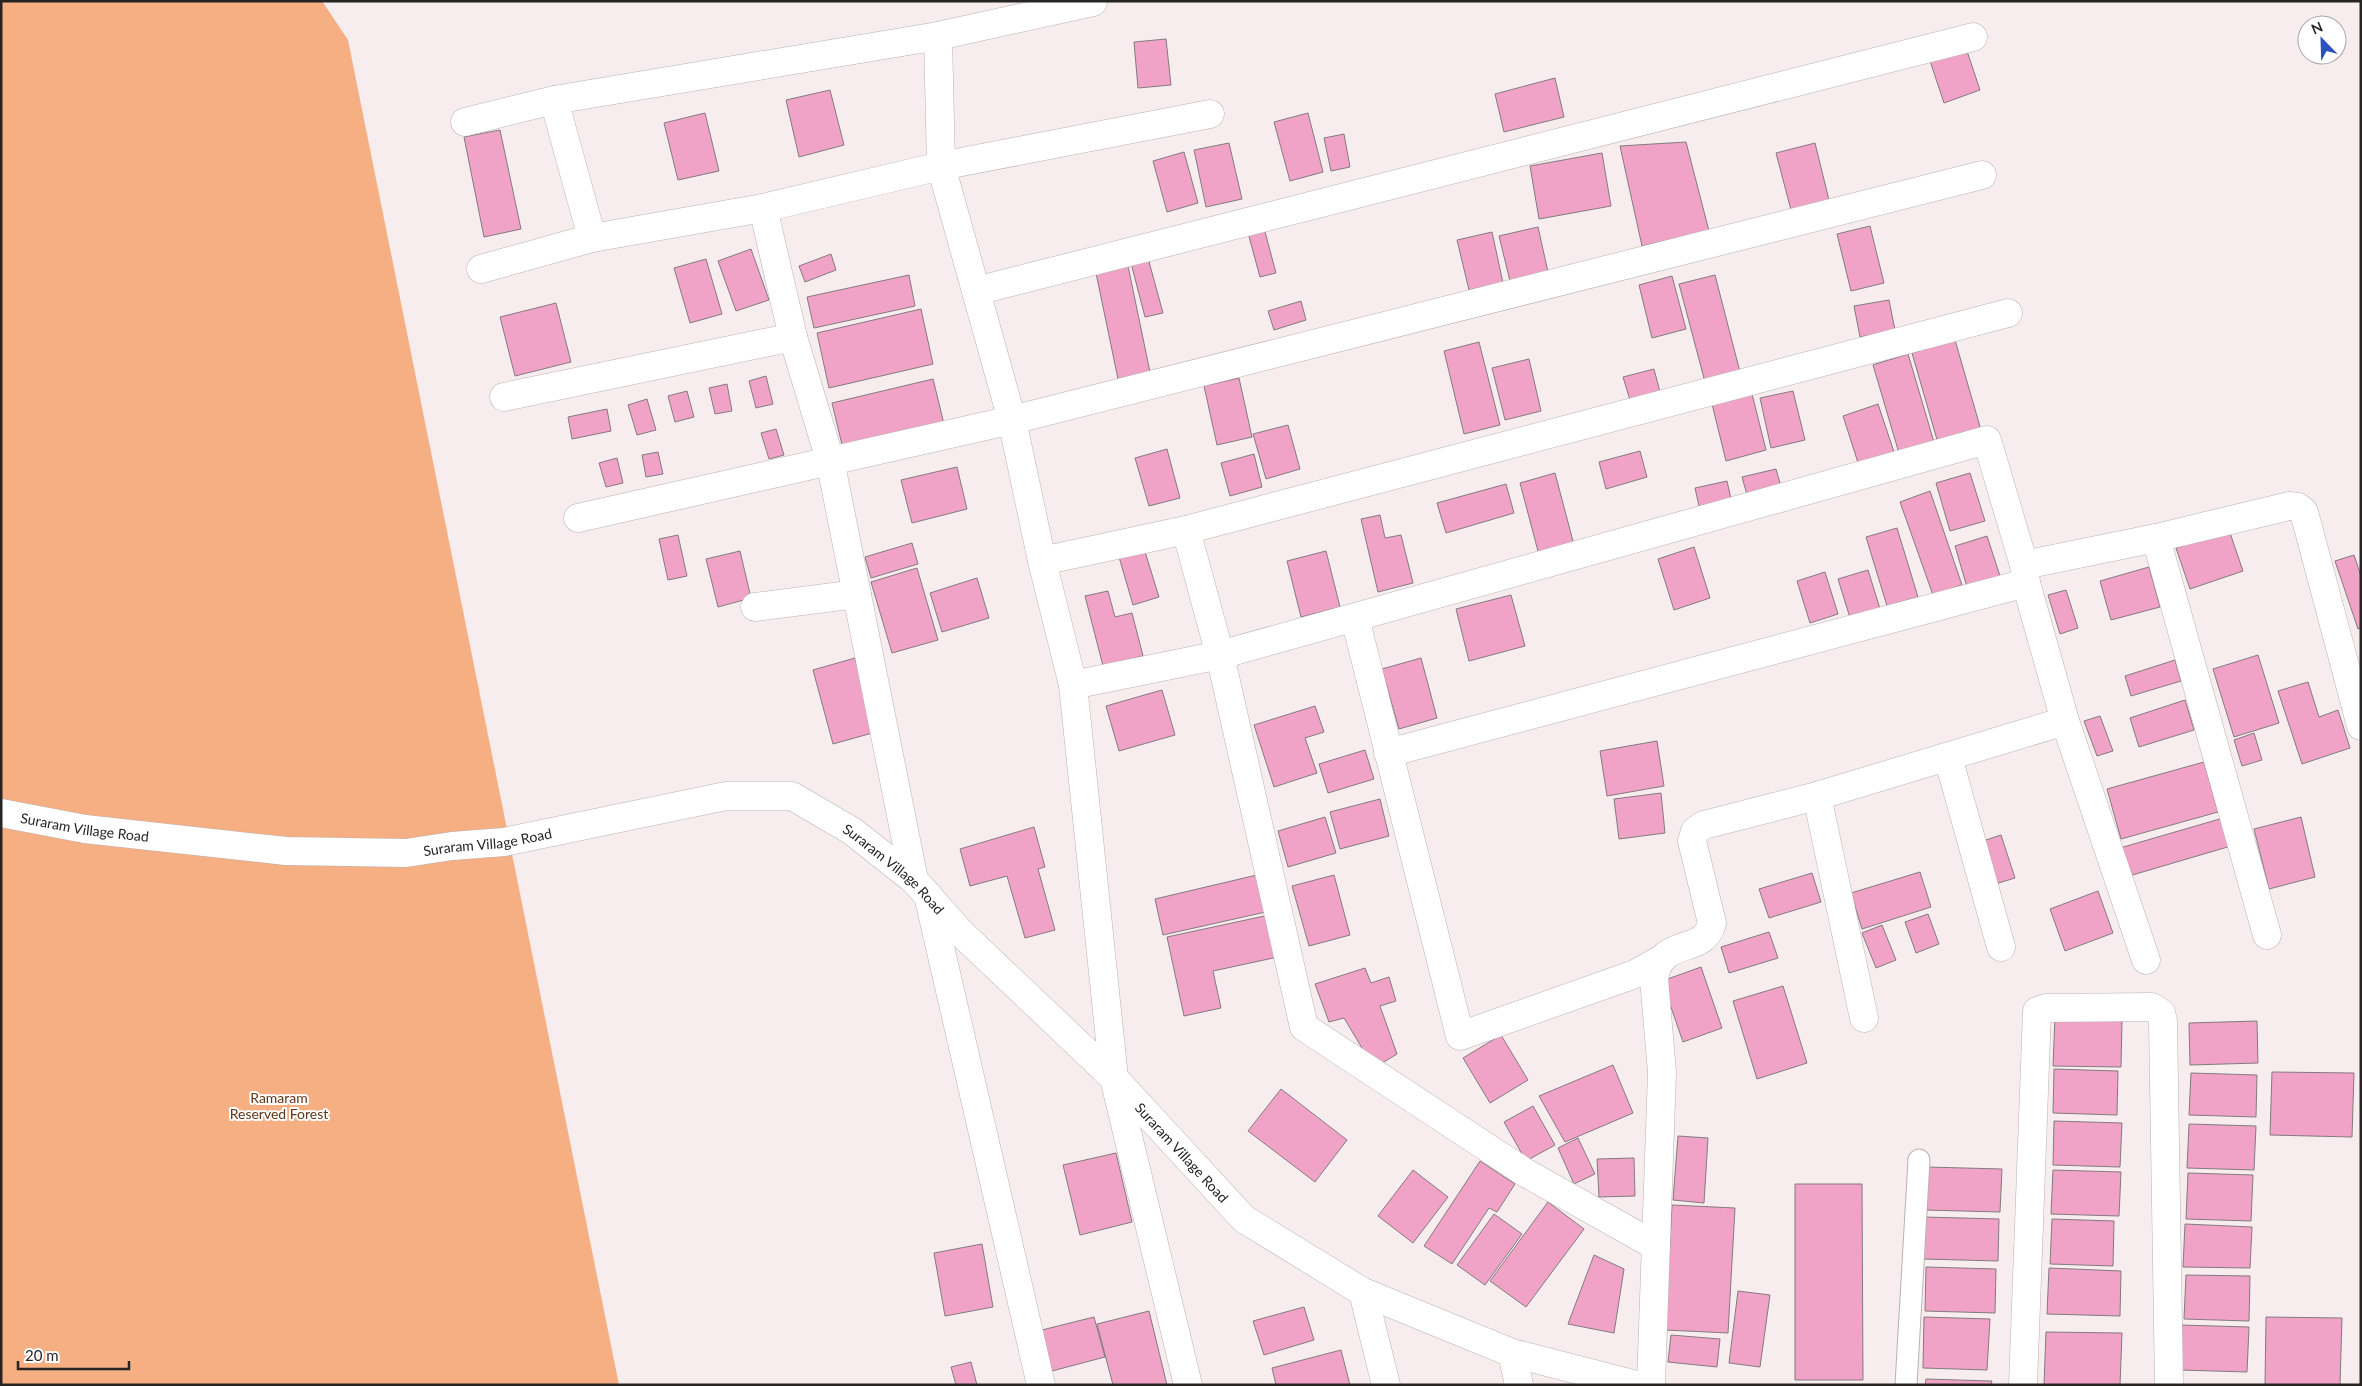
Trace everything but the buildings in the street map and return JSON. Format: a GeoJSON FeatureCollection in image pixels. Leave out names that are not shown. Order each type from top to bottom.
{"type":"FeatureCollection","features":[{"type":"Feature","properties":{"kind":"street"},"geometry":{"type":"LineString","coordinates":[[465,122],[554,100],[938,36],[1094,2]]}},
{"type":"Feature","properties":{"kind":"street"},"geometry":{"type":"LineString","coordinates":[[938,36],[941,166],[1012,420],[1042,561],[1073,685],[1114,1078],[1188,1385]]}},
{"type":"Feature","properties":{"kind":"street"},"geometry":{"type":"LineString","coordinates":[[976,291],[1973,37]]}},
{"type":"Feature","properties":{"kind":"street"},"geometry":{"type":"LineString","coordinates":[[554,100],[592,238]]}},
{"type":"Feature","properties":{"kind":"street"},"geometry":{"type":"LineString","coordinates":[[481,270],[592,238],[763,208],[941,166],[1210,114]]}},
{"type":"Feature","properties":{"kind":"street"},"geometry":{"type":"LineString","coordinates":[[578,518],[1012,420],[1982,175]]}},
{"type":"Feature","properties":{"kind":"street"},"geometry":{"type":"LineString","coordinates":[[763,208],[793,337],[830,460],[857,594],[921,887],[1041,1385]]}},
{"type":"Feature","properties":{"kind":"street"},"geometry":{"type":"LineString","coordinates":[[1042,561],[1186,530],[2008,313]]}},
{"type":"Feature","properties":{"kind":"street"},"geometry":{"type":"LineString","coordinates":[[504,397],[793,337]]}},
{"type":"Feature","properties":{"kind":"street"},"geometry":{"type":"LineString","coordinates":[[1073,685],[1220,655],[1986,440],[2065,721],[2146,960]]}},
{"type":"Feature","properties":{"kind":"street"},"geometry":{"type":"LineString","coordinates":[[1388,753],[2156,538],[2288,506],[2298,507],[2304,512],[2361,726]]}},
{"type":"Feature","properties":{"kind":"street"},"geometry":{"type":"LineString","coordinates":[[1186,530],[1220,655],[1304,1027],[1526,1173],[1656,1246]]}},
{"type":"Feature","properties":{"kind":"street"},"geometry":{"type":"LineString","coordinates":[[2156,538],[2267,935]]}},
{"type":"Feature","properties":{"kind":"street"},"geometry":{"type":"LineString","coordinates":[[754,607],[857,594]]}},
{"type":"Feature","properties":{"kind":"street"},"geometry":{"type":"LineString","coordinates":[[1355,618],[1460,1036],[1635,974],[1667,954],[1705,938],[1710,932],[1712,923],[1692,841],[1696,831],[1704,825],[1817,796],[2065,721]]}},
{"type":"Feature","properties":{"kind":"street"},"geometry":{"type":"LineString","coordinates":[[1948,757],[2001,947]]}},
{"type":"Feature","properties":{"kind":"street","name":"Suraram Village Road"},"geometry":{"type":"LineString","coordinates":[[1,813],[85,828],[286,851],[406,853],[452,846],[504,842],[726,796],[792,796],[852,831],[921,887],[961,932],[1114,1078],[1244,1218],[1363,1292],[1512,1353],[1637,1385]]}},
{"type":"Feature","properties":{"kind":"street"},"geometry":{"type":"LineString","coordinates":[[1817,796],[1864,1018]]}},
{"type":"Feature","properties":{"kind":"street"},"geometry":{"type":"LineString","coordinates":[[1651,1385],[1662,1072],[1654,979],[1660,960]]}},
{"type":"Feature","properties":{"kind":"street"},"geometry":{"type":"LineString","coordinates":[[2023,1385],[2038,1011],[2046,1008],[2133,1007],[2152,1007],[2161,1013],[2164,1021],[2169,1385]]}},
{"type":"Feature","properties":{"kind":"street"},"geometry":{"type":"LineString","coordinates":[[1363,1292],[1386,1385]]}},
{"type":"Feature","properties":{"kind":"street"},"geometry":{"type":"LineString","coordinates":[[1512,1353],[1519,1385]]}},
{"type":"Feature","properties":{"kind":"lane"},"geometry":{"type":"LineString","coordinates":[[1906,1385],[1919,1160]]}},
{"type":"Feature","properties":{"kind":"green space","name":"Ramaram Reserved Forest"},"geometry":{"type":"Polygon","coordinates":[[[1,1],[322,1],[348,40],[619,1385],[1,1385],[1,1]]]}}]}
